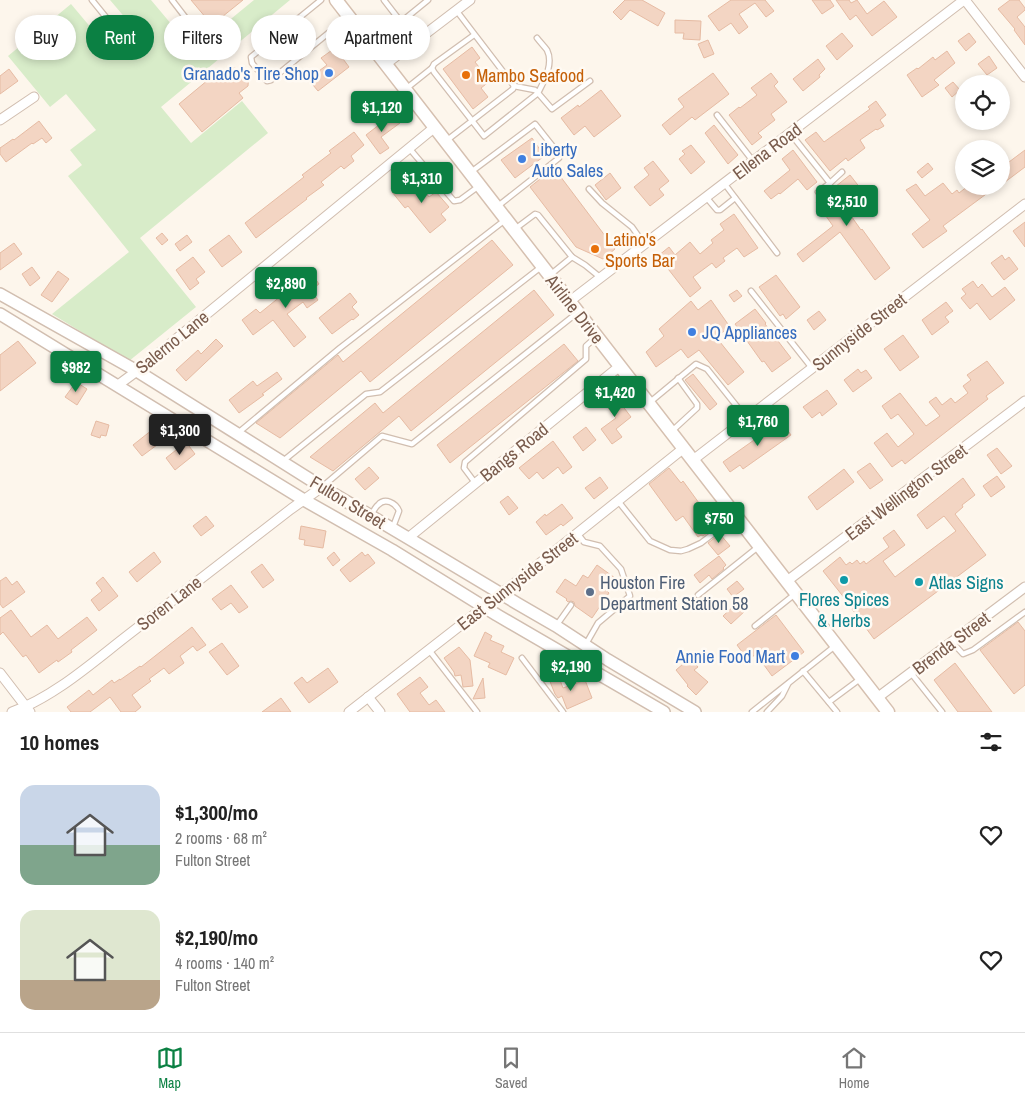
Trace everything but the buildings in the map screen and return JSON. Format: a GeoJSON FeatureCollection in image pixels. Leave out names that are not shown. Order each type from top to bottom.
{"type":"FeatureCollection","features":[{"type":"Feature","properties":{"kind":"main road","name":"Airline Drive"},"geometry":{"type":"LineString","coordinates":[[336,0],[348,15]]}},
{"type":"Feature","properties":{"kind":"main road","name":"Airline Drive"},"geometry":{"type":"LineString","coordinates":[[383,60],[888,712]]}},
{"type":"Feature","properties":{"kind":"street"},"geometry":{"type":"LineString","coordinates":[[430,30],[470,0]]}},
{"type":"Feature","properties":{"kind":"street"},"geometry":{"type":"LineString","coordinates":[[964,0],[1025,76]]}},
{"type":"Feature","properties":{"kind":"street","name":"Ellena Road"},"geometry":{"type":"LineString","coordinates":[[570,301],[964,0]]}},
{"type":"Feature","properties":{"kind":"street"},"geometry":{"type":"LineString","coordinates":[[386,64],[391,60]]}},
{"type":"Feature","properties":{"kind":"street"},"geometry":{"type":"LineString","coordinates":[[0,120],[34,98]]}},
{"type":"Feature","properties":{"kind":"street","name":"Salerno Lane"},"geometry":{"type":"LineString","coordinates":[[118,385],[137,372],[435,127]]}},
{"type":"Feature","properties":{"kind":"street","name":"Sunnyside Street"},"geometry":{"type":"LineString","coordinates":[[693,460],[1024,206]]}},
{"type":"Feature","properties":{"kind":"street","name":"Fulton Street"},"geometry":{"type":"LineString","coordinates":[[0,294],[137,372],[322,487],[556,626],[695,712]]}},
{"type":"Feature","properties":{"kind":"street","name":"Fulton Street"},"geometry":{"type":"LineString","coordinates":[[0,314],[304,500],[392,550],[664,712]]}},
{"type":"Feature","properties":{"kind":"street","name":"Bangs Road"},"geometry":{"type":"LineString","coordinates":[[408,538],[620,366]]}},
{"type":"Feature","properties":{"kind":"street","name":"East Wellington Street"},"geometry":{"type":"LineString","coordinates":[[787,581],[1025,401]]}},
{"type":"Feature","properties":{"kind":"street","name":"East Sunnyside Street"},"geometry":{"type":"LineString","coordinates":[[349,712],[684,448]]}},
{"type":"Feature","properties":{"kind":"street","name":"Soren Lane"},"geometry":{"type":"LineString","coordinates":[[12,712],[28,709],[89,665],[322,487]]}},
{"type":"Feature","properties":{"kind":"street","name":"Brenda Street"},"geometry":{"type":"LineString","coordinates":[[877,698],[1024,590]]}},
{"type":"Feature","properties":{"kind":"street"},"geometry":{"type":"LineString","coordinates":[[546,643],[556,626]]}},
{"type":"Feature","properties":{"kind":"street"},"geometry":{"type":"LineString","coordinates":[[0,673],[28,709]]}},
{"type":"Feature","properties":{"kind":"street"},"geometry":{"type":"LineString","coordinates":[[368,697],[380,712]]}},
{"type":"Feature","properties":{"kind":"lane"},"geometry":{"type":"LineString","coordinates":[[92,0],[104,15]]}},
{"type":"Feature","properties":{"kind":"lane"},"geometry":{"type":"LineString","coordinates":[[172,0],[184,15]]}},
{"type":"Feature","properties":{"kind":"lane"},"geometry":{"type":"LineString","coordinates":[[321,0],[251,58],[252,63],[266,81],[271,80],[326,35]]}},
{"type":"Feature","properties":{"kind":"lane"},"geometry":{"type":"LineString","coordinates":[[384,0],[396,15]]}},
{"type":"Feature","properties":{"kind":"lane"},"geometry":{"type":"LineString","coordinates":[[410,15],[428,0]]}},
{"type":"Feature","properties":{"kind":"lane"},"geometry":{"type":"LineString","coordinates":[[456,10],[514,86],[534,90],[552,109],[590,81]]}},
{"type":"Feature","properties":{"kind":"lane"},"geometry":{"type":"LineString","coordinates":[[405,89],[432,68],[434,64],[474,35]]}},
{"type":"Feature","properties":{"kind":"lane"},"geometry":{"type":"LineString","coordinates":[[432,68],[484,136],[538,93],[549,67],[550,58],[537,38]]}},
{"type":"Feature","properties":{"kind":"lane"},"geometry":{"type":"LineString","coordinates":[[446,141],[513,89],[514,86]]}},
{"type":"Feature","properties":{"kind":"lane"},"geometry":{"type":"LineString","coordinates":[[718,115],[753,161]]}},
{"type":"Feature","properties":{"kind":"lane"},"geometry":{"type":"LineString","coordinates":[[470,173],[535,124],[558,153],[559,158],[497,207]]}},
{"type":"Feature","properties":{"kind":"lane"},"geometry":{"type":"LineString","coordinates":[[790,133],[830,183]]}},
{"type":"Feature","properties":{"kind":"lane"},"geometry":{"type":"LineString","coordinates":[[409,148],[454,201],[460,200],[480,186]]}},
{"type":"Feature","properties":{"kind":"lane"},"geometry":{"type":"LineString","coordinates":[[818,192],[842,172]]}},
{"type":"Feature","properties":{"kind":"lane"},"geometry":{"type":"LineString","coordinates":[[724,183],[778,253]]}},
{"type":"Feature","properties":{"kind":"lane"},"geometry":{"type":"LineString","coordinates":[[590,189],[602,203],[632,227],[644,244]]}},
{"type":"Feature","properties":{"kind":"lane"},"geometry":{"type":"LineString","coordinates":[[706,197],[717,210],[720,210],[735,198]]}},
{"type":"Feature","properties":{"kind":"lane"},"geometry":{"type":"LineString","coordinates":[[237,434],[340,348],[510,225],[535,214],[538,215],[572,256],[600,278]]}},
{"type":"Feature","properties":{"kind":"lane"},"geometry":{"type":"LineString","coordinates":[[282,462],[366,394],[380,392],[546,270],[572,256]]}},
{"type":"Feature","properties":{"kind":"lane"},"geometry":{"type":"LineString","coordinates":[[751,291],[812,368]]}},
{"type":"Feature","properties":{"kind":"lane"},"geometry":{"type":"LineString","coordinates":[[322,487],[382,436],[412,444],[578,312]]}},
{"type":"Feature","properties":{"kind":"lane"},"geometry":{"type":"LineString","coordinates":[[476,484],[464,468],[464,462],[586,359],[586,346],[597,337]]}},
{"type":"Feature","properties":{"kind":"lane"},"geometry":{"type":"LineString","coordinates":[[648,403],[696,364],[707,369],[747,419]]}},
{"type":"Feature","properties":{"kind":"lane"},"geometry":{"type":"LineString","coordinates":[[671,432],[697,408],[697,404],[678,378]]}},
{"type":"Feature","properties":{"kind":"lane"},"geometry":{"type":"LineString","coordinates":[[371,516],[383,501],[394,504],[398,507],[399,515],[393,529]]}},
{"type":"Feature","properties":{"kind":"lane"},"geometry":{"type":"LineString","coordinates":[[618,501],[650,541],[670,550],[681,551],[688,549],[701,542],[736,516]]}},
{"type":"Feature","properties":{"kind":"lane"},"geometry":{"type":"LineString","coordinates":[[577,533],[584,542],[600,546],[621,569],[630,596],[598,622],[586,645]]}},
{"type":"Feature","properties":{"kind":"lane"},"geometry":{"type":"LineString","coordinates":[[698,595],[759,546]]}},
{"type":"Feature","properties":{"kind":"lane"},"geometry":{"type":"LineString","coordinates":[[755,626],[796,593]]}},
{"type":"Feature","properties":{"kind":"lane"},"geometry":{"type":"LineString","coordinates":[[556,626],[571,605]]}},
{"type":"Feature","properties":{"kind":"lane"},"geometry":{"type":"LineString","coordinates":[[952,642],[962,654],[973,650],[1025,612]]}},
{"type":"Feature","properties":{"kind":"lane"},"geometry":{"type":"LineString","coordinates":[[752,712],[836,645]]}},
{"type":"Feature","properties":{"kind":"lane"},"geometry":{"type":"LineString","coordinates":[[429,650],[477,712]]}},
{"type":"Feature","properties":{"kind":"lane"},"geometry":{"type":"LineString","coordinates":[[522,658],[563,712]]}},
{"type":"Feature","properties":{"kind":"lane"},"geometry":{"type":"LineString","coordinates":[[803,671],[835,711]]}},
{"type":"Feature","properties":{"kind":"lane"},"geometry":{"type":"LineString","coordinates":[[911,672],[942,712]]}},
{"type":"Feature","properties":{"kind":"lane"},"geometry":{"type":"LineString","coordinates":[[829,702],[862,678]]}},
{"type":"Feature","properties":{"kind":"lane"},"geometry":{"type":"LineString","coordinates":[[767,712],[782,696],[788,683]]}},
{"type":"Feature","properties":{"kind":"green space"},"geometry":{"type":"Polygon","coordinates":[[[110,0],[151,0],[164,15],[164,60],[218,60],[161,107],[191,143],[242,101],[268,133],[140,238],[196,307],[129,361],[52,314],[129,252],[68,176],[82,165],[70,150],[96,130],[66,94],[50,107],[8,56],[15,50],[15,60],[76,60],[76,15],[58,15],[71,4],[86,22],[86,60],[154,60],[154,15],[123,15],[110,0]]]}},
{"type":"Feature","properties":{"kind":"green space"},"geometry":{"type":"Polygon","coordinates":[[[254,0],[290,0],[272,15],[251,15],[251,32],[241,41],[241,15],[236,15],[254,0]]]}},
{"type":"Feature","properties":{"kind":"place","name":"Granado's Tire Shop"},"geometry":{"type":"Point","coordinates":[329,73]}},
{"type":"Feature","properties":{"kind":"place","name":"Mambo Seafood"},"geometry":{"type":"Point","coordinates":[466,75]}},
{"type":"Feature","properties":{"kind":"place","name":"Liberty Auto Sales"},"geometry":{"type":"Point","coordinates":[522,159]}},
{"type":"Feature","properties":{"kind":"place","name":"Latino's Sports Bar"},"geometry":{"type":"Point","coordinates":[595,249]}},
{"type":"Feature","properties":{"kind":"place","name":"JQ Appliances"},"geometry":{"type":"Point","coordinates":[692,332]}},
{"type":"Feature","properties":{"kind":"place","name":"Flores Spices & Herbs"},"geometry":{"type":"Point","coordinates":[844,580]}},
{"type":"Feature","properties":{"kind":"place","name":"Atlas Signs"},"geometry":{"type":"Point","coordinates":[919,582]}},
{"type":"Feature","properties":{"kind":"place","name":"Houston Fire Department Station 58"},"geometry":{"type":"Point","coordinates":[590,592]}},
{"type":"Feature","properties":{"kind":"place","name":"Annie Food Mart"},"geometry":{"type":"Point","coordinates":[795,656]}}]}
